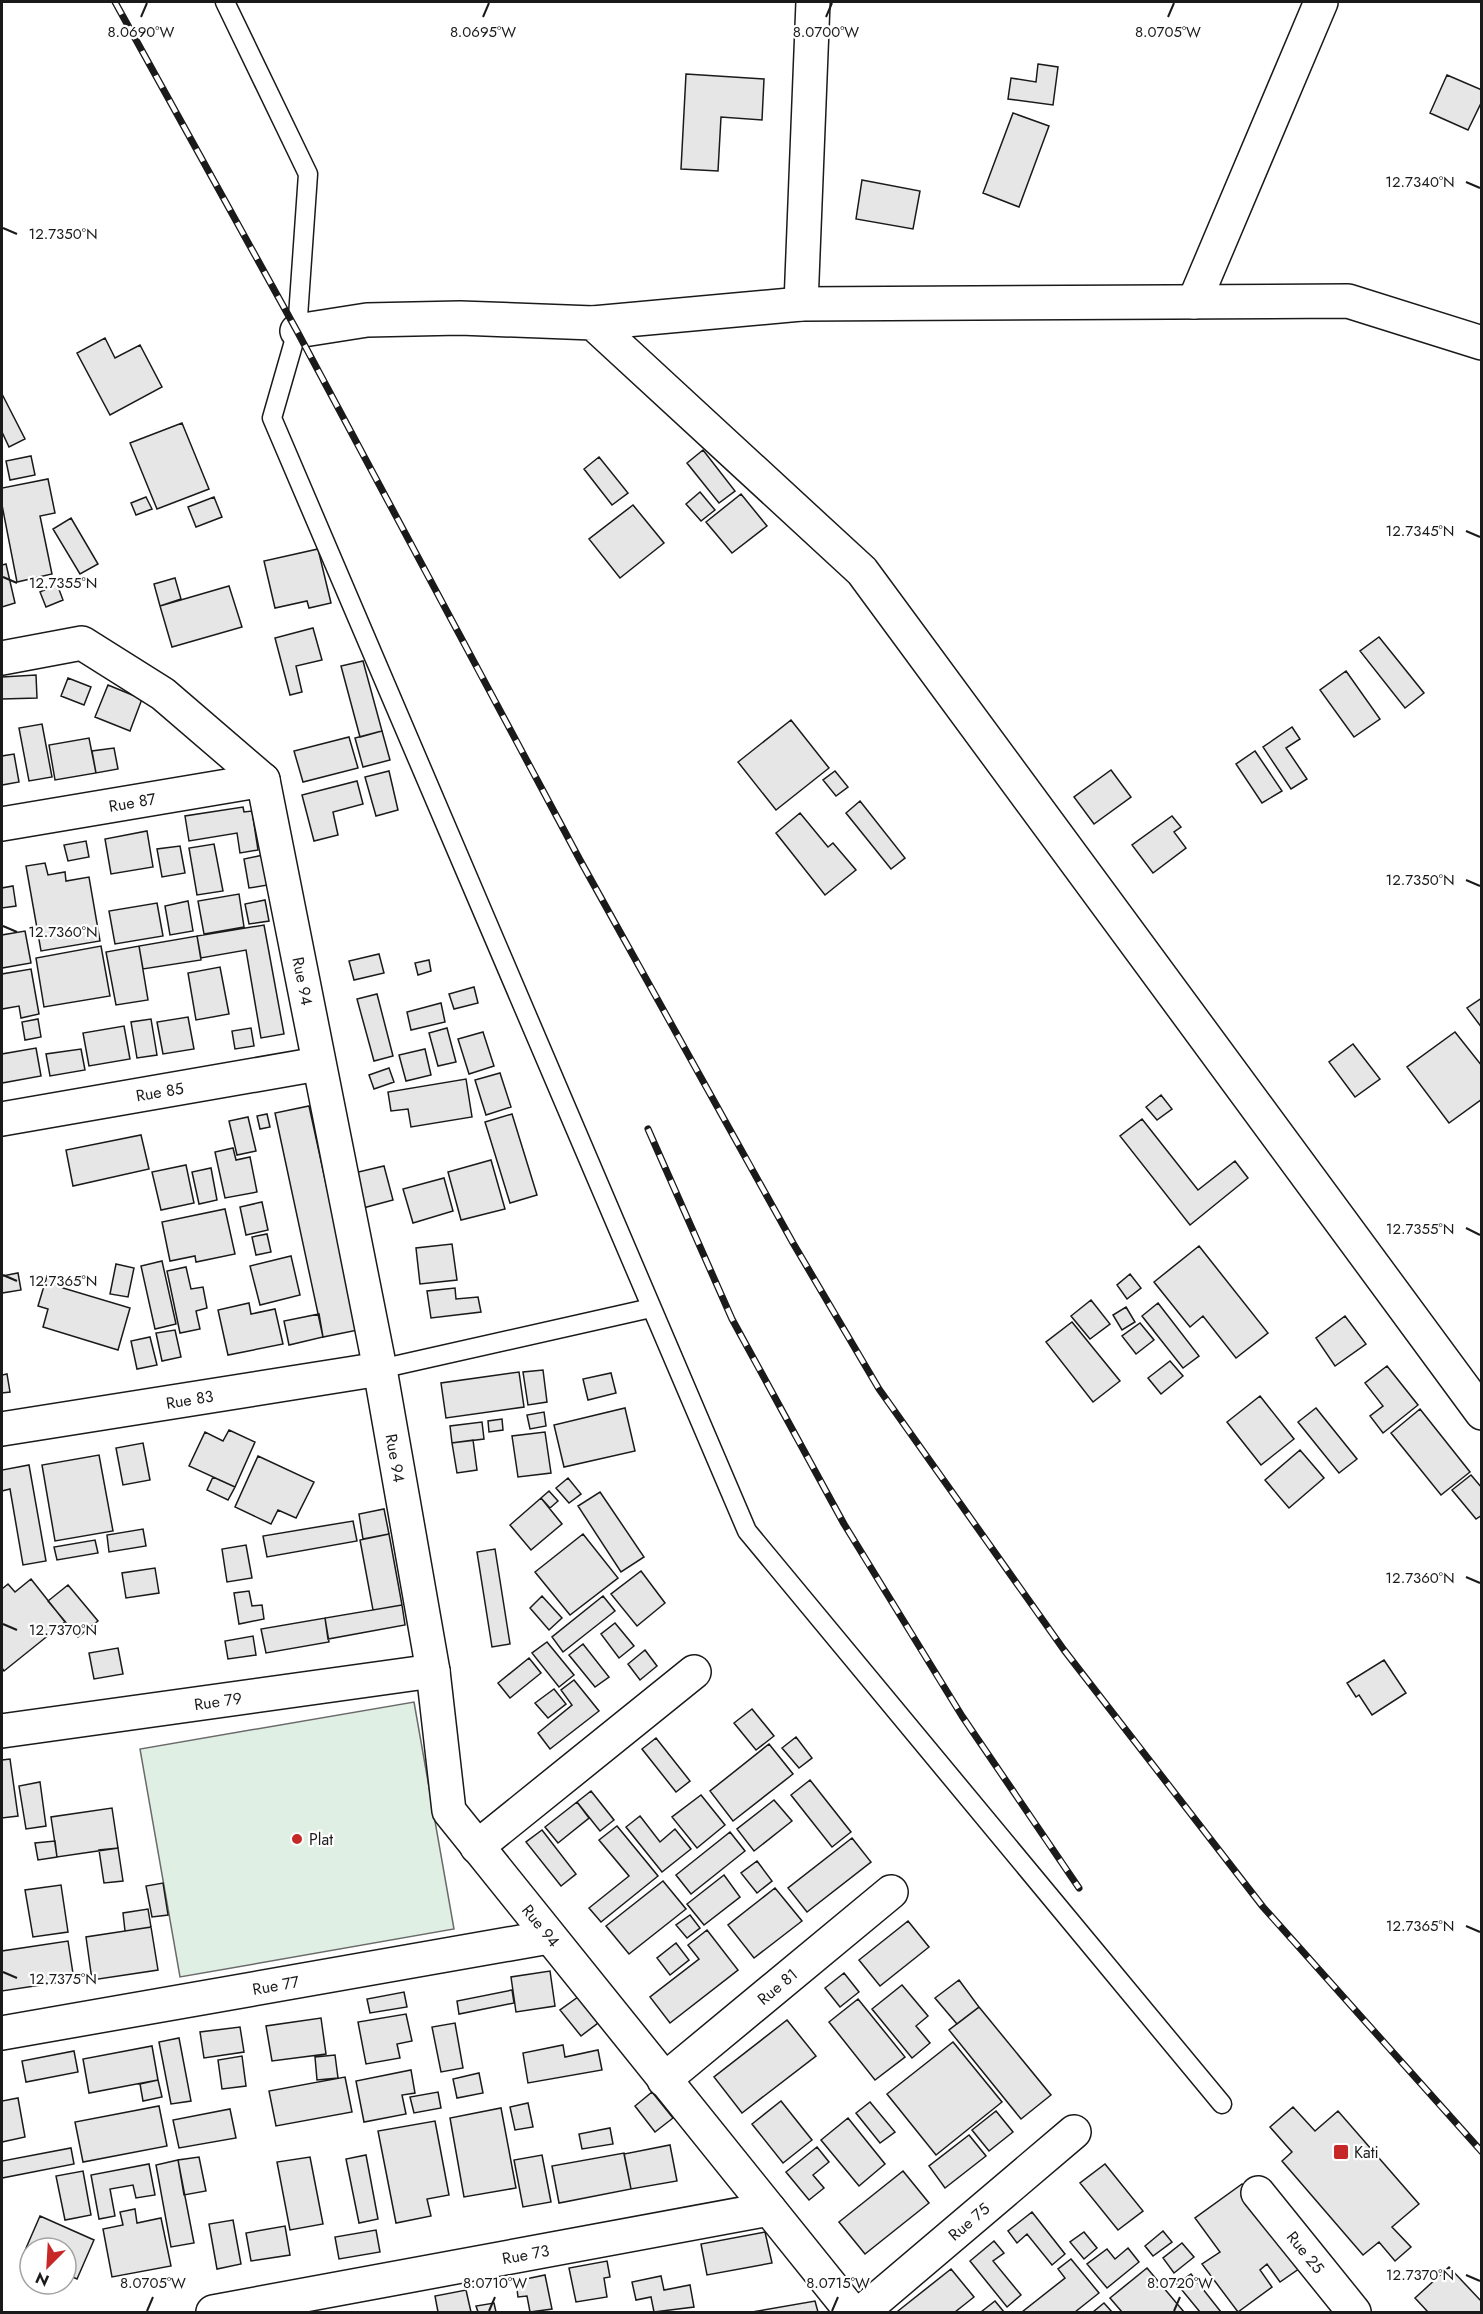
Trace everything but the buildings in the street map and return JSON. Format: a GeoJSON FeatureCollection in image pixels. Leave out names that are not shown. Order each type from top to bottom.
{"type":"FeatureCollection","features":[{"type":"Feature","properties":{"kind":"street"},"geometry":{"type":"LineString","coordinates":[[801,303],[813,2]]}},
{"type":"Feature","properties":{"kind":"street"},"geometry":{"type":"LineString","coordinates":[[1194,302],[1321,2]]}},
{"type":"Feature","properties":{"kind":"street"},"geometry":{"type":"LineString","coordinates":[[297,331],[367,321],[460,318],[593,323],[801,303],[1348,301],[1482,343]]}},
{"type":"Feature","properties":{"kind":"street"},"geometry":{"type":"LineString","coordinates":[[593,323],[862,571],[1482,1413]]}},
{"type":"Feature","properties":{"kind":"street"},"geometry":{"type":"LineString","coordinates":[[2,658],[82,643],[163,694],[263,780]]}},
{"type":"Feature","properties":{"kind":"street","name":"Rue 87"},"geometry":{"type":"LineString","coordinates":[[2,824],[263,780]]}},
{"type":"Feature","properties":{"kind":"street","name":"Rue 94"},"geometry":{"type":"LineString","coordinates":[[263,780],[380,1369],[433,1671],[449,1811],[852,2313]]}},
{"type":"Feature","properties":{"kind":"street","name":"Rue 85"},"geometry":{"type":"LineString","coordinates":[[2,1119],[318,1064]]}},
{"type":"Feature","properties":{"kind":"street","name":"Rue 83"},"geometry":{"type":"LineString","coordinates":[[2,1429],[380,1369]]}},
{"type":"Feature","properties":{"kind":"street","name":"Rue 79"},"geometry":{"type":"LineString","coordinates":[[2,1731],[433,1671]]}},
{"type":"Feature","properties":{"kind":"street"},"geometry":{"type":"LineString","coordinates":[[477,1847],[694,1672]]}},
{"type":"Feature","properties":{"kind":"street","name":"Rue 81"},"geometry":{"type":"LineString","coordinates":[[664,2080],[891,1892]]}},
{"type":"Feature","properties":{"kind":"street","name":"Rue 77"},"geometry":{"type":"LineString","coordinates":[[2,2033],[549,1937]]}},
{"type":"Feature","properties":{"kind":"street","name":"Rue 75"},"geometry":{"type":"LineString","coordinates":[[862,2313],[1074,2132]]}},
{"type":"Feature","properties":{"kind":"street","name":"Rue 25"},"geometry":{"type":"LineString","coordinates":[[1258,2193],[1340,2307]]}},
{"type":"Feature","properties":{"kind":"street","name":"Rue 73"},"geometry":{"type":"LineString","coordinates":[[213,2313],[769,2209]]}},
{"type":"Feature","properties":{"kind":"lane"},"geometry":{"type":"LineString","coordinates":[[225,2],[308,174],[297,331],[272,418],[747,1531],[1222,2104]]}},
{"type":"Feature","properties":{"kind":"lane"},"geometry":{"type":"LineString","coordinates":[[380,1369],[651,1308]]}},
{"type":"Feature","properties":{"kind":"green space","name":"Plat"},"geometry":{"type":"Polygon","coordinates":[[[414,1702],[454,1929],[180,1977],[140,1749],[414,1702]]]}},
{"type":"Feature","properties":{"kind":"railway"},"geometry":{"type":"LineString","coordinates":[[115,2],[297,331],[580,860],[793,1243],[879,1389],[1064,1650],[1263,1907],[1482,2152]]}},
{"type":"Feature","properties":{"kind":"railway"},"geometry":{"type":"LineString","coordinates":[[648,1129],[732,1319],[844,1524],[962,1716],[1079,1888]]}},
{"type":"Feature","properties":{"kind":"place","name":"Plat"},"geometry":{"type":"Point","coordinates":[297,1839]}},
{"type":"Feature","properties":{"kind":"place","name":"Kati"},"geometry":{"type":"Point","coordinates":[1341,2152]}}]}
